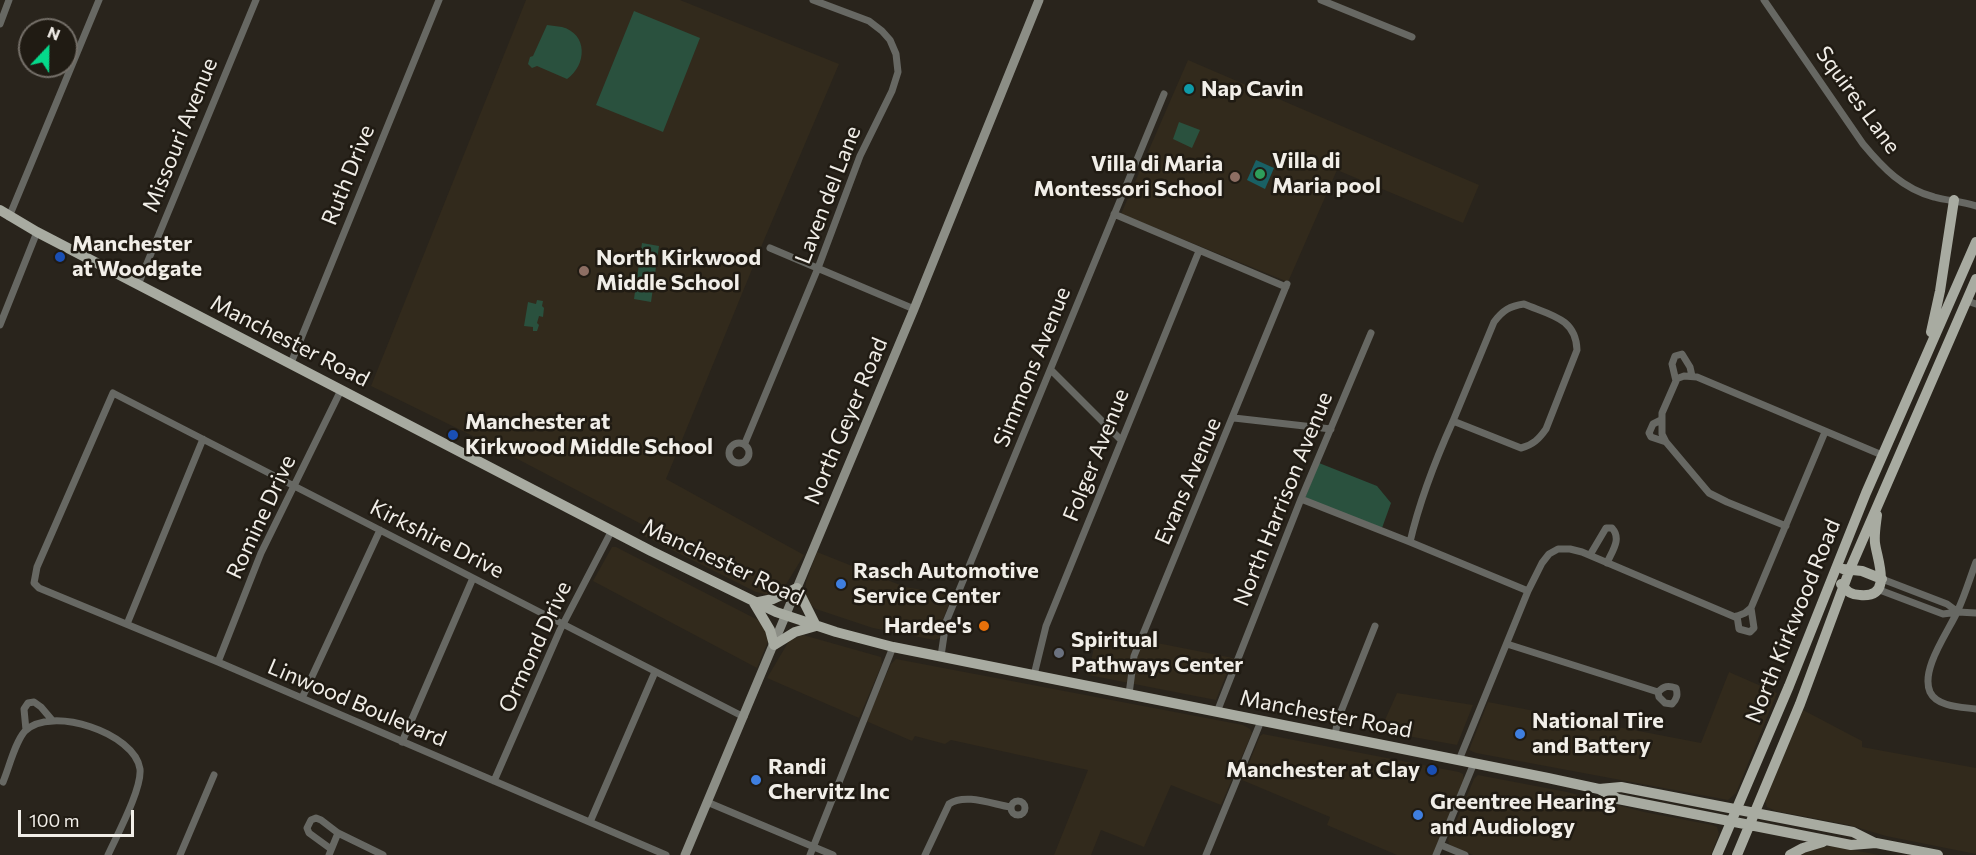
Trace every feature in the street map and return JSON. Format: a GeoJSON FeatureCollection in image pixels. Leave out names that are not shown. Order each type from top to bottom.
{"type":"FeatureCollection","features":[{"type":"Feature","properties":{"kind":"main road"},"geometry":{"type":"LineString","coordinates":[[1925,357],[1940,291],[1954,200]]}},
{"type":"Feature","properties":{"kind":"main road","name":"Manchester Road"},"geometry":{"type":"LineString","coordinates":[[5,214],[754,603],[816,626],[893,647],[1599,789],[1618,799],[1828,841],[1851,845],[1875,843],[1938,855]]}},
{"type":"Feature","properties":{"kind":"main road"},"geometry":{"type":"LineString","coordinates":[[1925,357],[1976,242]]}},
{"type":"Feature","properties":{"kind":"main road","name":"North Kirkwood Road"},"geometry":{"type":"LineString","coordinates":[[1737,855],[1803,696],[1843,587],[1879,499],[1919,407],[1971,302],[1976,279]]}},
{"type":"Feature","properties":{"kind":"main road","name":"North Kirkwood Road"},"geometry":{"type":"LineString","coordinates":[[1717,855],[1882,455],[1925,357]]}},
{"type":"Feature","properties":{"kind":"main road"},"geometry":{"type":"LineString","coordinates":[[1879,499],[1875,542],[1882,572],[1880,584],[1863,596],[1848,592],[1834,570],[1863,571],[1880,584]]}},
{"type":"Feature","properties":{"kind":"main road"},"geometry":{"type":"LineString","coordinates":[[797,588],[816,626],[795,632],[774,645],[770,630],[754,603],[773,599],[797,588]]}},
{"type":"Feature","properties":{"kind":"main road","name":"Manchester Road"},"geometry":{"type":"LineString","coordinates":[[1599,789],[1621,787],[1737,809],[1853,832],[1875,843]]}},
{"type":"Feature","properties":{"kind":"main road"},"geometry":{"type":"LineString","coordinates":[[1790,855],[1803,848],[1828,841]]}},
{"type":"Feature","properties":{"kind":"street"},"geometry":{"type":"LineString","coordinates":[[0,24],[9,0]]}},
{"type":"Feature","properties":{"kind":"street"},"geometry":{"type":"LineString","coordinates":[[5,214],[99,0]]}},
{"type":"Feature","properties":{"kind":"street","name":"Missouri Avenue"},"geometry":{"type":"LineString","coordinates":[[138,285],[256,0]]}},
{"type":"Feature","properties":{"kind":"street","name":"Ruth Drive"},"geometry":{"type":"LineString","coordinates":[[291,363],[439,0]]}},
{"type":"Feature","properties":{"kind":"street","name":"Laven del Lane"},"geometry":{"type":"LineString","coordinates":[[745,443],[819,268],[860,156],[892,91],[898,72],[896,54],[890,40],[882,31],[869,21],[813,0]]}},
{"type":"Feature","properties":{"kind":"street","name":"North Geyer Road"},"geometry":{"type":"LineString","coordinates":[[685,855],[914,309],[1039,0]]}},
{"type":"Feature","properties":{"kind":"street"},"geometry":{"type":"LineString","coordinates":[[1321,0],[1412,38]]}},
{"type":"Feature","properties":{"kind":"street","name":"Squires Lane"},"geometry":{"type":"LineString","coordinates":[[1764,0],[1877,161],[1903,183],[1920,193],[1976,206]]}},
{"type":"Feature","properties":{"kind":"street","name":"Simmons Avenue"},"geometry":{"type":"LineString","coordinates":[[941,656],[946,622],[1164,94]]}},
{"type":"Feature","properties":{"kind":"street"},"geometry":{"type":"LineString","coordinates":[[1114,214],[1199,251]]}},
{"type":"Feature","properties":{"kind":"street"},"geometry":{"type":"LineString","coordinates":[[0,325],[37,232]]}},
{"type":"Feature","properties":{"kind":"street"},"geometry":{"type":"LineString","coordinates":[[770,248],[914,309]]}},
{"type":"Feature","properties":{"kind":"street","name":"Evans Avenue"},"geometry":{"type":"LineString","coordinates":[[1129,694],[1134,656],[1287,286],[1199,251]]}},
{"type":"Feature","properties":{"kind":"street","name":"Folger Avenue"},"geometry":{"type":"LineString","coordinates":[[1034,675],[1046,626],[1199,251]]}},
{"type":"Feature","properties":{"kind":"street"},"geometry":{"type":"LineString","coordinates":[[1410,542],[1417,510],[1429,475],[1494,321],[1502,312],[1514,305],[1524,304],[1566,322],[1573,330],[1577,339],[1577,350],[1546,429],[1530,446],[1521,448],[1453,421]]}},
{"type":"Feature","properties":{"kind":"street","name":"North Harrison Avenue"},"geometry":{"type":"LineString","coordinates":[[1217,712],[1371,333]]}},
{"type":"Feature","properties":{"kind":"street"},"geometry":{"type":"LineString","coordinates":[[1692,376],[1686,359],[1682,354],[1676,355],[1672,364],[1676,379],[1661,420],[1662,434],[1666,442],[1709,493],[1786,526]]}},
{"type":"Feature","properties":{"kind":"street"},"geometry":{"type":"LineString","coordinates":[[1051,370],[1121,440]]}},
{"type":"Feature","properties":{"kind":"street"},"geometry":{"type":"LineString","coordinates":[[1676,379],[1683,376],[1697,377],[1882,455]]}},
{"type":"Feature","properties":{"kind":"street","name":"Romine Drive"},"geometry":{"type":"LineString","coordinates":[[218,663],[261,553],[341,390]]}},
{"type":"Feature","properties":{"kind":"street","name":"Kirkshire Drive"},"geometry":{"type":"LineString","coordinates":[[34,584],[37,567],[113,393],[744,717]]}},
{"type":"Feature","properties":{"kind":"street"},"geometry":{"type":"LineString","coordinates":[[1234,418],[1331,429]]}},
{"type":"Feature","properties":{"kind":"street"},"geometry":{"type":"LineString","coordinates":[[1661,420],[1653,424],[1649,433],[1651,437],[1666,442]]}},
{"type":"Feature","properties":{"kind":"street"},"geometry":{"type":"LineString","coordinates":[[1737,616],[1739,629],[1750,632],[1754,628],[1751,608],[1825,432]]}},
{"type":"Feature","properties":{"kind":"street"},"geometry":{"type":"LineString","coordinates":[[127,624],[203,439]]}},
{"type":"Feature","properties":{"kind":"street"},"geometry":{"type":"LineString","coordinates":[[1302,499],[1528,591]]}},
{"type":"Feature","properties":{"kind":"street"},"geometry":{"type":"LineString","coordinates":[[1590,555],[1601,534],[1606,528],[1612,528],[1617,533],[1618,539],[1607,562]]}},
{"type":"Feature","properties":{"kind":"street"},"geometry":{"type":"LineString","coordinates":[[302,699],[380,530]]}},
{"type":"Feature","properties":{"kind":"street","name":"Ormond Drive"},"geometry":{"type":"LineString","coordinates":[[494,781],[564,624],[612,530]]}},
{"type":"Feature","properties":{"kind":"street"},"geometry":{"type":"LineString","coordinates":[[1459,760],[1528,591],[1549,554],[1558,549],[1570,549],[1590,555],[1737,616]]}},
{"type":"Feature","properties":{"kind":"street"},"geometry":{"type":"LineString","coordinates":[[1976,562],[1958,612],[1931,665],[1928,681],[1930,692],[1936,699],[1946,704],[1976,710]]}},
{"type":"Feature","properties":{"kind":"street"},"geometry":{"type":"LineString","coordinates":[[402,742],[474,578]]}},
{"type":"Feature","properties":{"kind":"street","name":"Linwood Boulevard"},"geometry":{"type":"LineString","coordinates":[[34,584],[44,591],[127,624],[666,855]]}},
{"type":"Feature","properties":{"kind":"street"},"geometry":{"type":"LineString","coordinates":[[1880,584],[1943,614],[1958,612],[1976,614]]}},
{"type":"Feature","properties":{"kind":"street"},"geometry":{"type":"LineString","coordinates":[[1880,584],[1947,603],[1958,612]]}},
{"type":"Feature","properties":{"kind":"street"},"geometry":{"type":"LineString","coordinates":[[1737,616],[1751,608]]}},
{"type":"Feature","properties":{"kind":"street"},"geometry":{"type":"LineString","coordinates":[[1335,735],[1338,719],[1375,626]]}},
{"type":"Feature","properties":{"kind":"street"},"geometry":{"type":"LineString","coordinates":[[1507,644],[1658,692]]}},
{"type":"Feature","properties":{"kind":"street"},"geometry":{"type":"LineString","coordinates":[[810,855],[893,647]]}},
{"type":"Feature","properties":{"kind":"street"},"geometry":{"type":"LineString","coordinates":[[590,822],[655,672]]}},
{"type":"Feature","properties":{"kind":"street"},"geometry":{"type":"LineString","coordinates":[[26,730],[24,709],[28,703],[38,704],[52,720]]}},
{"type":"Feature","properties":{"kind":"street"},"geometry":{"type":"LineString","coordinates":[[3,782],[19,740],[26,730],[45,720],[61,720],[98,730],[126,744],[137,758],[140,771],[136,791],[108,855]]}},
{"type":"Feature","properties":{"kind":"street"},"geometry":{"type":"LineString","coordinates":[[1206,855],[1261,721]]}},
{"type":"Feature","properties":{"kind":"street"},"geometry":{"type":"LineString","coordinates":[[1436,855],[1474,763]]}},
{"type":"Feature","properties":{"kind":"street"},"geometry":{"type":"LineString","coordinates":[[180,855],[214,775]]}},
{"type":"Feature","properties":{"kind":"street"},"geometry":{"type":"LineString","coordinates":[[925,855],[949,804],[953,801],[962,798],[1010,807]]}},
{"type":"Feature","properties":{"kind":"street"},"geometry":{"type":"LineString","coordinates":[[707,802],[833,855]]}},
{"type":"Feature","properties":{"kind":"street"},"geometry":{"type":"LineString","coordinates":[[338,833],[330,852],[309,833],[307,828],[311,820],[316,819],[338,833],[383,855]]}},
{"type":"Feature","properties":{"kind":"street"},"geometry":{"type":"LineString","coordinates":[[1441,845],[1465,855]]}},
{"type":"Feature","properties":{"kind":"shaded area","name":"North Kirkwood Middle School"},"geometry":{"type":"Polygon","coordinates":[[[526,0],[680,0],[839,64],[666,479],[804,555],[785,586],[769,595],[756,592],[642,535],[645,526],[489,444],[371,386],[526,0]]]}},
{"type":"Feature","properties":{"kind":"shaded area","name":"Villa di Maria Montessori School"},"geometry":{"type":"Polygon","coordinates":[[[1188,60],[1479,185],[1463,223],[1337,170],[1288,282],[1121,214],[1188,60]]]}},
{"type":"Feature","properties":{"kind":"shaded area"},"geometry":{"type":"Polygon","coordinates":[[[612,547],[616,547],[764,625],[769,639],[757,668],[593,581],[612,547]]]}},
{"type":"Feature","properties":{"kind":"shaded area"},"geometry":{"type":"Polygon","coordinates":[[[817,552],[905,587],[953,595],[943,619],[940,638],[934,640],[873,628],[816,609],[811,605],[805,593],[806,582],[817,552]]]}},
{"type":"Feature","properties":{"kind":"shaded area"},"geometry":{"type":"Polygon","coordinates":[[[1097,633],[1233,658],[1216,700],[1088,675],[1097,633]]]}},
{"type":"Feature","properties":{"kind":"shaded area"},"geometry":{"type":"Polygon","coordinates":[[[803,635],[881,657],[882,664],[859,718],[767,678],[789,641],[803,635]]]}},
{"type":"Feature","properties":{"kind":"shaded area"},"geometry":{"type":"Polygon","coordinates":[[[896,659],[1243,725],[1252,733],[1221,805],[1171,785],[1144,847],[1101,830],[1091,855],[1054,855],[1088,770],[951,740],[945,744],[915,736],[912,741],[866,721],[891,664],[896,659]]]}},
{"type":"Feature","properties":{"kind":"shaded area"},"geometry":{"type":"Polygon","coordinates":[[[1729,672],[1777,693],[1736,793],[1728,800],[1469,750],[1488,702],[1701,743],[1729,672]]]}},
{"type":"Feature","properties":{"kind":"shaded area"},"geometry":{"type":"Polygon","coordinates":[[[1397,693],[1473,705],[1457,745],[1380,731],[1397,693]]]}},
{"type":"Feature","properties":{"kind":"shaded area"},"geometry":{"type":"Polygon","coordinates":[[[1803,710],[1862,741],[1862,747],[1976,768],[1976,854],[1886,836],[1849,825],[1776,811],[1767,807],[1765,800],[1803,710]]]}},
{"type":"Feature","properties":{"kind":"shaded area"},"geometry":{"type":"Polygon","coordinates":[[[1263,734],[1463,774],[1464,781],[1433,855],[1397,855],[1327,825],[1330,817],[1242,780],[1260,736],[1263,734]]]}},
{"type":"Feature","properties":{"kind":"shaded area"},"geometry":{"type":"Polygon","coordinates":[[[1478,775],[1567,792],[1644,812],[1712,825],[1717,827],[1719,834],[1711,855],[1473,855],[1452,846],[1448,840],[1474,779],[1478,775]]]}},
{"type":"Feature","properties":{"kind":"shaded area"},"geometry":{"type":"Polygon","coordinates":[[[1832,846],[1879,855],[1798,855],[1832,846]]]}},
{"type":"Feature","properties":{"kind":"green space"},"geometry":{"type":"Polygon","coordinates":[[[634,11],[700,38],[663,132],[596,105],[634,11]]]}},
{"type":"Feature","properties":{"kind":"green space"},"geometry":{"type":"Polygon","coordinates":[[[547,25],[562,27],[570,31],[577,36],[580,43],[581,58],[574,73],[567,79],[537,66],[532,68],[528,64],[547,25]]]}},
{"type":"Feature","properties":{"kind":"green space"},"geometry":{"type":"Polygon","coordinates":[[[1179,122],[1200,130],[1192,148],[1173,139],[1179,122]]]}},
{"type":"Feature","properties":{"kind":"green space"},"geometry":{"type":"Polygon","coordinates":[[[642,243],[659,246],[651,302],[634,299],[642,243]]]}},
{"type":"Feature","properties":{"kind":"green space"},"geometry":{"type":"Polygon","coordinates":[[[537,300],[543,301],[543,317],[539,316],[537,331],[533,331],[533,327],[524,326],[528,302],[536,304],[537,300]]]}},
{"type":"Feature","properties":{"kind":"green space"},"geometry":{"type":"Polygon","coordinates":[[[1319,463],[1377,486],[1391,503],[1382,528],[1305,498],[1319,463]]]}},
{"type":"Feature","properties":{"kind":"water","name":"Villa di Maria pool"},"geometry":{"type":"Polygon","coordinates":[[[1256,160],[1274,168],[1265,189],[1247,180],[1256,160]]]}},
{"type":"Feature","properties":{"kind":"place","name":"Nap Cavin"},"geometry":{"type":"Point","coordinates":[1189,89]}},
{"type":"Feature","properties":{"kind":"place","name":"Villa di Maria pool"},"geometry":{"type":"Point","coordinates":[1260,174]}},
{"type":"Feature","properties":{"kind":"place","name":"Villa di Maria Montessori School"},"geometry":{"type":"Point","coordinates":[1235,177]}},
{"type":"Feature","properties":{"kind":"place","name":"Manchester at Woodgate"},"geometry":{"type":"Point","coordinates":[60,257]}},
{"type":"Feature","properties":{"kind":"place","name":"North Kirkwood Middle School"},"geometry":{"type":"Point","coordinates":[584,271]}},
{"type":"Feature","properties":{"kind":"place","name":"Manchester at Kirkwood Middle School"},"geometry":{"type":"Point","coordinates":[453,435]}},
{"type":"Feature","properties":{"kind":"place","name":"Rasch Automotive Service Center"},"geometry":{"type":"Point","coordinates":[841,584]}},
{"type":"Feature","properties":{"kind":"place","name":"Hardee's"},"geometry":{"type":"Point","coordinates":[984,626]}},
{"type":"Feature","properties":{"kind":"place","name":"Spiritual Pathways Center"},"geometry":{"type":"Point","coordinates":[1059,653]}},
{"type":"Feature","properties":{"kind":"place","name":"National Tire and Battery"},"geometry":{"type":"Point","coordinates":[1520,734]}},
{"type":"Feature","properties":{"kind":"place","name":"Manchester at Clay"},"geometry":{"type":"Point","coordinates":[1432,770]}},
{"type":"Feature","properties":{"kind":"place","name":"Randi Chervitz Inc"},"geometry":{"type":"Point","coordinates":[756,780]}},
{"type":"Feature","properties":{"kind":"place","name":"Greentree Hearing and Audiology"},"geometry":{"type":"Point","coordinates":[1418,815]}}]}
